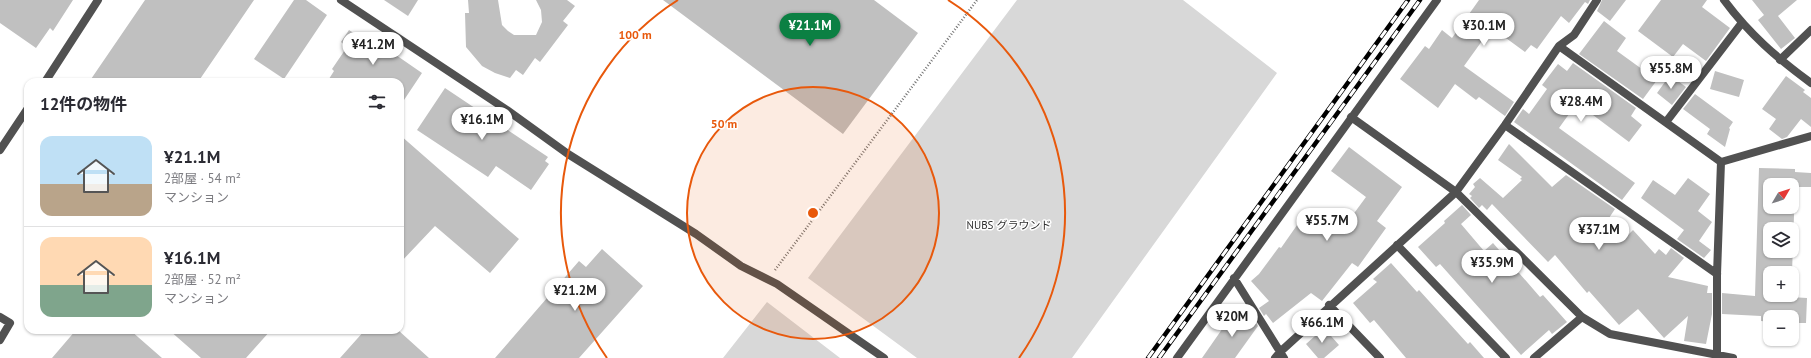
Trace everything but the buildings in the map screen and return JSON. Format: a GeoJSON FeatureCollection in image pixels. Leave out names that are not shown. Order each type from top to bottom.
{"type":"FeatureCollection","features":[{"type":"Feature","properties":{"kind":"street"},"geometry":{"type":"LineString","coordinates":[[48,78],[98,0]]}},
{"type":"Feature","properties":{"kind":"street"},"geometry":{"type":"LineString","coordinates":[[341,0],[507,110],[568,154],[696,234],[741,266],[768,280],[884,358]]}},
{"type":"Feature","properties":{"kind":"street"},"geometry":{"type":"LineString","coordinates":[[1177,358],[1351,117],[1438,0]]}},
{"type":"Feature","properties":{"kind":"street"},"geometry":{"type":"LineString","coordinates":[[1234,278],[1280,356],[1329,305],[1456,192],[1505,125],[1559,46],[1574,35],[1597,0]]}},
{"type":"Feature","properties":{"kind":"street"},"geometry":{"type":"LineString","coordinates":[[1724,0],[1741,24],[1780,60],[1811,83]]}},
{"type":"Feature","properties":{"kind":"street"},"geometry":{"type":"LineString","coordinates":[[1666,122],[1741,24]]}},
{"type":"Feature","properties":{"kind":"street"},"geometry":{"type":"LineString","coordinates":[[1780,60],[1811,30]]}},
{"type":"Feature","properties":{"kind":"street"},"geometry":{"type":"LineString","coordinates":[[1559,46],[1721,162]]}},
{"type":"Feature","properties":{"kind":"street"},"geometry":{"type":"LineString","coordinates":[[0,150],[24,114]]}},
{"type":"Feature","properties":{"kind":"street"},"geometry":{"type":"LineString","coordinates":[[1351,117],[1456,192],[1582,317],[1610,334],[1733,358]]}},
{"type":"Feature","properties":{"kind":"street"},"geometry":{"type":"LineString","coordinates":[[1505,125],[1717,274]]}},
{"type":"Feature","properties":{"kind":"street"},"geometry":{"type":"LineString","coordinates":[[1721,162],[1811,136]]}},
{"type":"Feature","properties":{"kind":"street"},"geometry":{"type":"LineString","coordinates":[[1717,355],[1717,274],[1721,162]]}},
{"type":"Feature","properties":{"kind":"street"},"geometry":{"type":"LineString","coordinates":[[1398,245],[1506,358]]}},
{"type":"Feature","properties":{"kind":"street"},"geometry":{"type":"LineString","coordinates":[[1329,305],[1380,358]]}},
{"type":"Feature","properties":{"kind":"street"},"geometry":{"type":"LineString","coordinates":[[0,317],[10,323],[0,340]]}},
{"type":"Feature","properties":{"kind":"street"},"geometry":{"type":"LineString","coordinates":[[1534,358],[1582,317]]}},
{"type":"Feature","properties":{"kind":"path"},"geometry":{"type":"LineString","coordinates":[[768,280],[977,0]]}},
{"type":"Feature","properties":{"kind":"green space","name":"NUBS グラウンド"},"geometry":{"type":"Polygon","coordinates":[[[1017,0],[1183,0],[1277,73],[1072,358],[917,358],[808,278],[1017,0]]]}},
{"type":"Feature","properties":{"kind":"green space"},"geometry":{"type":"Polygon","coordinates":[[[767,302],[840,358],[723,358],[767,302]]]}},
{"type":"Feature","properties":{"kind":"railway"},"geometry":{"type":"LineString","coordinates":[[1148,358],[1408,0]]}},
{"type":"Feature","properties":{"kind":"railway"},"geometry":{"type":"LineString","coordinates":[[1159,358],[1420,0]]}}]}
